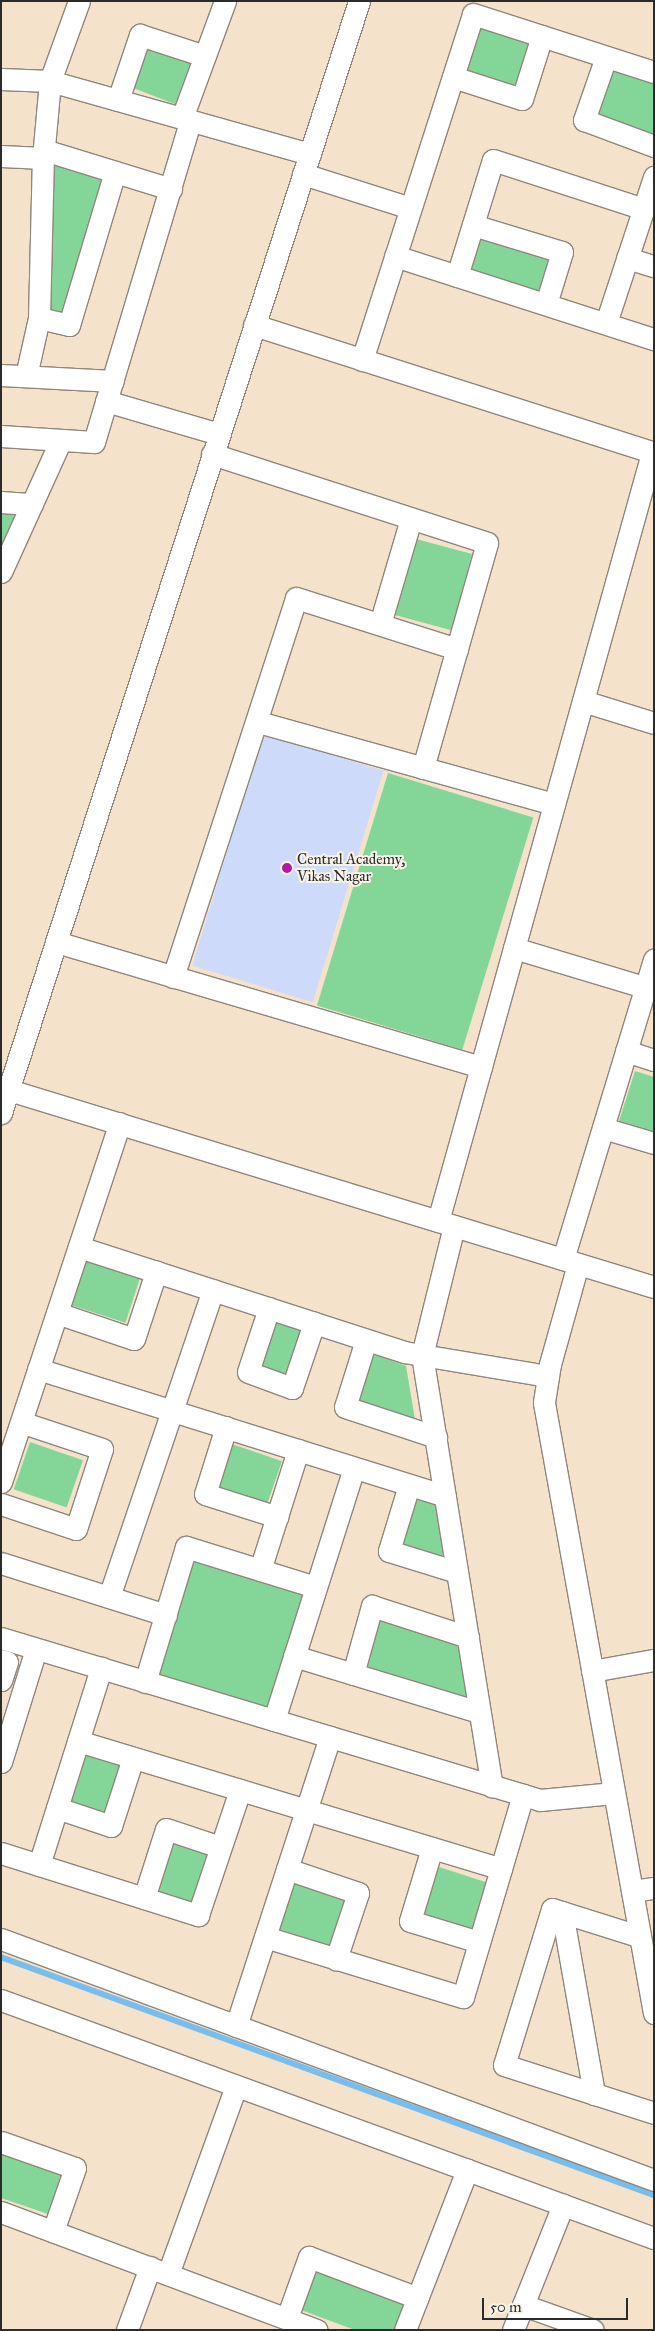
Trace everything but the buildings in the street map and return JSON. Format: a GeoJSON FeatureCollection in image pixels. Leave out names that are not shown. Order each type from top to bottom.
{"type":"FeatureCollection","features":[{"type":"Feature","properties":{"kind":"street"},"geometry":{"type":"LineString","coordinates":[[26,376],[39,318],[44,154],[50,81],[79,1]]}},
{"type":"Feature","properties":{"kind":"street"},"geometry":{"type":"LineString","coordinates":[[1,1113],[212,454],[360,1]]}},
{"type":"Feature","properties":{"kind":"street"},"geometry":{"type":"LineString","coordinates":[[1,436],[94,442],[171,189],[186,120],[222,2]]}},
{"type":"Feature","properties":{"kind":"street"},"geometry":{"type":"LineString","coordinates":[[362,360],[473,14],[654,72]]}},
{"type":"Feature","properties":{"kind":"street"},"geometry":{"type":"LineString","coordinates":[[118,100],[140,35],[205,56]]}},
{"type":"Feature","properties":{"kind":"street"},"geometry":{"type":"LineString","coordinates":[[453,77],[522,100],[542,36]]}},
{"type":"Feature","properties":{"kind":"street"},"geometry":{"type":"LineString","coordinates":[[606,57],[584,120],[654,146]]}},
{"type":"Feature","properties":{"kind":"street"},"geometry":{"type":"LineString","coordinates":[[1,79],[50,81],[310,154]]}},
{"type":"Feature","properties":{"kind":"street"},"geometry":{"type":"LineString","coordinates":[[1,156],[44,154],[115,172],[171,189]]}},
{"type":"Feature","properties":{"kind":"street"},"geometry":{"type":"LineString","coordinates":[[457,276],[493,160],[644,208]]}},
{"type":"Feature","properties":{"kind":"street"},"geometry":{"type":"LineString","coordinates":[[39,318],[69,325],[115,172]]}},
{"type":"Feature","properties":{"kind":"street"},"geometry":{"type":"LineString","coordinates":[[303,174],[410,208]]}},
{"type":"Feature","properties":{"kind":"street"},"geometry":{"type":"LineString","coordinates":[[606,323],[654,177]]}},
{"type":"Feature","properties":{"kind":"street"},"geometry":{"type":"LineString","coordinates":[[473,225],[562,252],[546,304]]}},
{"type":"Feature","properties":{"kind":"street"},"geometry":{"type":"LineString","coordinates":[[395,256],[654,339]]}},
{"type":"Feature","properties":{"kind":"street"},"geometry":{"type":"LineString","coordinates":[[627,258],[654,266]]}},
{"type":"Feature","properties":{"kind":"street"},"geometry":{"type":"LineString","coordinates":[[254,325],[653,453],[481,1067],[446,1223],[422,1355],[468,1637],[478,1712],[492,1786]]}},
{"type":"Feature","properties":{"kind":"street"},"geometry":{"type":"LineString","coordinates":[[1,375],[113,380]]}},
{"type":"Feature","properties":{"kind":"street"},"geometry":{"type":"LineString","coordinates":[[106,401],[219,434]]}},
{"type":"Feature","properties":{"kind":"street"},"geometry":{"type":"LineString","coordinates":[[1,572],[61,440]]}},
{"type":"Feature","properties":{"kind":"street"},"geometry":{"type":"LineString","coordinates":[[212,454],[487,543],[423,768]]}},
{"type":"Feature","properties":{"kind":"street"},"geometry":{"type":"LineString","coordinates":[[1,502],[32,504]]}},
{"type":"Feature","properties":{"kind":"street"},"geometry":{"type":"LineString","coordinates":[[380,624],[411,519]]}},
{"type":"Feature","properties":{"kind":"street"},"geometry":{"type":"LineString","coordinates":[[173,977],[258,722],[296,598],[457,649]]}},
{"type":"Feature","properties":{"kind":"street"},"geometry":{"type":"LineString","coordinates":[[583,701],[654,723]]}},
{"type":"Feature","properties":{"kind":"street"},"geometry":{"type":"LineString","coordinates":[[258,722],[554,804]]}},
{"type":"Feature","properties":{"kind":"street"},"geometry":{"type":"LineString","coordinates":[[56,942],[481,1067]]}},
{"type":"Feature","properties":{"kind":"street"},"geometry":{"type":"LineString","coordinates":[[514,948],[650,988]]}},
{"type":"Feature","properties":{"kind":"street"},"geometry":{"type":"LineString","coordinates":[[654,960],[650,988],[626,1051],[603,1128],[570,1262],[544,1403],[632,1891],[638,1936],[651,1983],[654,2014]]}},
{"type":"Feature","properties":{"kind":"street"},"geometry":{"type":"LineString","coordinates":[[626,1051],[654,1060]]}},
{"type":"Feature","properties":{"kind":"street"},"geometry":{"type":"LineString","coordinates":[[9,1090],[654,1287]]}},
{"type":"Feature","properties":{"kind":"street"},"geometry":{"type":"LineString","coordinates":[[1,1482],[120,1124]]}},
{"type":"Feature","properties":{"kind":"street"},"geometry":{"type":"LineString","coordinates":[[603,1128],[654,1143]]}},
{"type":"Feature","properties":{"kind":"street"},"geometry":{"type":"LineString","coordinates":[[79,1246],[366,1340],[422,1355],[548,1376]]}},
{"type":"Feature","properties":{"kind":"street"},"geometry":{"type":"LineString","coordinates":[[57,1313],[134,1339],[156,1272]]}},
{"type":"Feature","properties":{"kind":"street"},"geometry":{"type":"LineString","coordinates":[[109,1597],[213,1290]]}},
{"type":"Feature","properties":{"kind":"street"},"geometry":{"type":"LineString","coordinates":[[269,1308],[248,1372],[292,1388],[314,1323]]}},
{"type":"Feature","properties":{"kind":"street"},"geometry":{"type":"LineString","coordinates":[[366,1340],[345,1407],[436,1437]]}},
{"type":"Feature","properties":{"kind":"street"},"geometry":{"type":"LineString","coordinates":[[38,1369],[445,1496]]}},
{"type":"Feature","properties":{"kind":"street"},"geometry":{"type":"LineString","coordinates":[[1,1504],[76,1529],[102,1449],[21,1422]]}},
{"type":"Feature","properties":{"kind":"street"},"geometry":{"type":"LineString","coordinates":[[226,1428],[204,1494],[277,1517]]}},
{"type":"Feature","properties":{"kind":"street"},"geometry":{"type":"LineString","coordinates":[[260,1570],[298,1450]]}},
{"type":"Feature","properties":{"kind":"street"},"geometry":{"type":"LineString","coordinates":[[274,1720],[354,1468]]}},
{"type":"Feature","properties":{"kind":"street"},"geometry":{"type":"LineString","coordinates":[[409,1485],[389,1551],[457,1572]]}},
{"type":"Feature","properties":{"kind":"street"},"geometry":{"type":"LineString","coordinates":[[145,1682],[186,1547],[315,1587]]}},
{"type":"Feature","properties":{"kind":"street"},"geometry":{"type":"LineString","coordinates":[[1,1563],[166,1615]]}},
{"type":"Feature","properties":{"kind":"street"},"geometry":{"type":"LineString","coordinates":[[353,1674],[372,1606],[468,1637]]}},
{"type":"Feature","properties":{"kind":"street"},"geometry":{"type":"LineString","coordinates":[[1,1638],[523,1796],[540,1800],[614,1793]]}},
{"type":"Feature","properties":{"kind":"street"},"geometry":{"type":"LineString","coordinates":[[1,1762],[36,1649]]}},
{"type":"Feature","properties":{"kind":"street"},"geometry":{"type":"LineString","coordinates":[[294,1656],[478,1712]]}},
{"type":"Feature","properties":{"kind":"street"},"geometry":{"type":"LineString","coordinates":[[1,1660],[7,1662],[1,1680]]}},
{"type":"Feature","properties":{"kind":"street"},"geometry":{"type":"LineString","coordinates":[[592,1671],[654,1660]]}},
{"type":"Feature","properties":{"kind":"street"},"geometry":{"type":"LineString","coordinates":[[39,1865],[101,1668]]}},
{"type":"Feature","properties":{"kind":"street"},"geometry":{"type":"LineString","coordinates":[[236,2026],[330,1737]]}},
{"type":"Feature","properties":{"kind":"street"},"geometry":{"type":"LineString","coordinates":[[78,1741],[501,1869]]}},
{"type":"Feature","properties":{"kind":"street"},"geometry":{"type":"LineString","coordinates":[[57,1808],[111,1826],[133,1758]]}},
{"type":"Feature","properties":{"kind":"street"},"geometry":{"type":"LineString","coordinates":[[1,1853],[198,1916],[240,1790]]}},
{"type":"Feature","properties":{"kind":"street"},"geometry":{"type":"LineString","coordinates":[[265,1937],[462,1997],[523,1796]]}},
{"type":"Feature","properties":{"kind":"street"},"geometry":{"type":"LineString","coordinates":[[144,1898],[166,1829],[220,1847]]}},
{"type":"Feature","properties":{"kind":"street"},"geometry":{"type":"LineString","coordinates":[[432,1848],[410,1921],[480,1942]]}},
{"type":"Feature","properties":{"kind":"street"},"geometry":{"type":"LineString","coordinates":[[287,1869],[358,1894],[336,1959]]}},
{"type":"Feature","properties":{"kind":"street"},"geometry":{"type":"LineString","coordinates":[[632,1891],[654,1888]]}},
{"type":"Feature","properties":{"kind":"street"},"geometry":{"type":"LineString","coordinates":[[638,1936],[552,1909],[504,2065],[654,2113]]}},
{"type":"Feature","properties":{"kind":"street"},"geometry":{"type":"LineString","coordinates":[[562,1912],[594,2094]]}},
{"type":"Feature","properties":{"kind":"street"},"geometry":{"type":"LineString","coordinates":[[1,1939],[654,2180]]}},
{"type":"Feature","properties":{"kind":"street"},"geometry":{"type":"LineString","coordinates":[[1,2000],[654,2238]]}},
{"type":"Feature","properties":{"kind":"street"},"geometry":{"type":"LineString","coordinates":[[127,2330],[159,2271],[236,2086]]}},
{"type":"Feature","properties":{"kind":"street"},"geometry":{"type":"LineString","coordinates":[[1,2142],[75,2168],[53,2231]]}},
{"type":"Feature","properties":{"kind":"street"},"geometry":{"type":"LineString","coordinates":[[405,2330],[467,2170]]}},
{"type":"Feature","properties":{"kind":"street"},"geometry":{"type":"LineString","coordinates":[[513,2330],[563,2205]]}},
{"type":"Feature","properties":{"kind":"street"},"geometry":{"type":"LineString","coordinates":[[1,2212],[317,2330]]}},
{"type":"Feature","properties":{"kind":"street"},"geometry":{"type":"LineString","coordinates":[[286,2318],[309,2257],[418,2298]]}},
{"type":"Feature","properties":{"kind":"street"},"geometry":{"type":"LineString","coordinates":[[523,2305],[593,2330]]}},
{"type":"Feature","properties":{"kind":"shaded area","name":"Central Academy, Vikas Nagar"},"geometry":{"type":"Polygon","coordinates":[[[263,734],[383,771],[313,1002],[192,965],[263,734]]]}},
{"type":"Feature","properties":{"kind":"green space"},"geometry":{"type":"Polygon","coordinates":[[[478,26],[531,43],[516,91],[463,74],[478,26]]]}},
{"type":"Feature","properties":{"kind":"green space"},"geometry":{"type":"Polygon","coordinates":[[[147,44],[192,61],[175,104],[131,87],[147,44]]]}},
{"type":"Feature","properties":{"kind":"green space"},"geometry":{"type":"Polygon","coordinates":[[[610,68],[654,84],[654,139],[593,117],[610,68]]]}},
{"type":"Feature","properties":{"kind":"green space"},"geometry":{"type":"Polygon","coordinates":[[[49,162],[103,179],[62,315],[39,308],[49,162]]]}},
{"type":"Feature","properties":{"kind":"green space"},"geometry":{"type":"Polygon","coordinates":[[[483,234],[551,257],[538,295],[470,272],[483,234]]]}},
{"type":"Feature","properties":{"kind":"green space"},"geometry":{"type":"Polygon","coordinates":[[[1,507],[23,509],[1,556],[1,507]]]}},
{"type":"Feature","properties":{"kind":"green space"},"geometry":{"type":"Polygon","coordinates":[[[416,539],[472,554],[452,630],[396,615],[416,539]]]}},
{"type":"Feature","properties":{"kind":"green space"},"geometry":{"type":"Polygon","coordinates":[[[388,773],[533,817],[462,1050],[317,1005],[388,773]]]}},
{"type":"Feature","properties":{"kind":"green space"},"geometry":{"type":"Polygon","coordinates":[[[635,1071],[654,1077],[654,1132],[619,1121],[635,1071]]]}},
{"type":"Feature","properties":{"kind":"green space"},"geometry":{"type":"Polygon","coordinates":[[[88,1257],[141,1274],[125,1323],[72,1306],[88,1257]]]}},
{"type":"Feature","properties":{"kind":"green space"},"geometry":{"type":"Polygon","coordinates":[[[270,1319],[303,1329],[288,1377],[255,1367],[270,1319]]]}},
{"type":"Feature","properties":{"kind":"green space"},"geometry":{"type":"Polygon","coordinates":[[[369,1352],[406,1366],[415,1420],[354,1400],[369,1352]]]}},
{"type":"Feature","properties":{"kind":"green space"},"geometry":{"type":"Polygon","coordinates":[[[30,1442],[83,1460],[67,1508],[14,1489],[30,1442]]]}},
{"type":"Feature","properties":{"kind":"green space"},"geometry":{"type":"Polygon","coordinates":[[[229,1443],[282,1461],[266,1509],[213,1490],[229,1443]]]}},
{"type":"Feature","properties":{"kind":"green space"},"geometry":{"type":"Polygon","coordinates":[[[412,1493],[440,1504],[451,1564],[395,1547],[412,1493]]]}},
{"type":"Feature","properties":{"kind":"green space"},"geometry":{"type":"Polygon","coordinates":[[[189,1558],[304,1593],[269,1708],[154,1673],[189,1558]]]}},
{"type":"Feature","properties":{"kind":"green space"},"geometry":{"type":"Polygon","coordinates":[[[377,1612],[462,1642],[472,1704],[360,1669],[377,1612]]]}},
{"type":"Feature","properties":{"kind":"green space"},"geometry":{"type":"Polygon","coordinates":[[[83,1750],[125,1763],[109,1816],[67,1804],[83,1750]]]}},
{"type":"Feature","properties":{"kind":"green space"},"geometry":{"type":"Polygon","coordinates":[[[171,1842],[213,1855],[197,1907],[155,1895],[171,1842]]]}},
{"type":"Feature","properties":{"kind":"green space"},"geometry":{"type":"Polygon","coordinates":[[[436,1866],[489,1883],[474,1931],[421,1914],[436,1866]]]}},
{"type":"Feature","properties":{"kind":"green space"},"geometry":{"type":"Polygon","coordinates":[[[295,1882],[348,1899],[333,1947],[280,1930],[295,1882]]]}},
{"type":"Feature","properties":{"kind":"green space"},"geometry":{"type":"Polygon","coordinates":[[[1,2154],[61,2174],[48,2214],[1,2198],[1,2154]]]}},
{"type":"Feature","properties":{"kind":"green space"},"geometry":{"type":"Polygon","coordinates":[[[316,2270],[405,2303],[395,2330],[355,2330],[301,2310],[316,2270]]]}},
{"type":"Feature","properties":{"kind":"waterway"},"geometry":{"type":"LineString","coordinates":[[1,1957],[654,2195]]}},
{"type":"Feature","properties":{"kind":"place","name":"Central Academy, Vikas Nagar"},"geometry":{"type":"Point","coordinates":[287,868]}}]}
